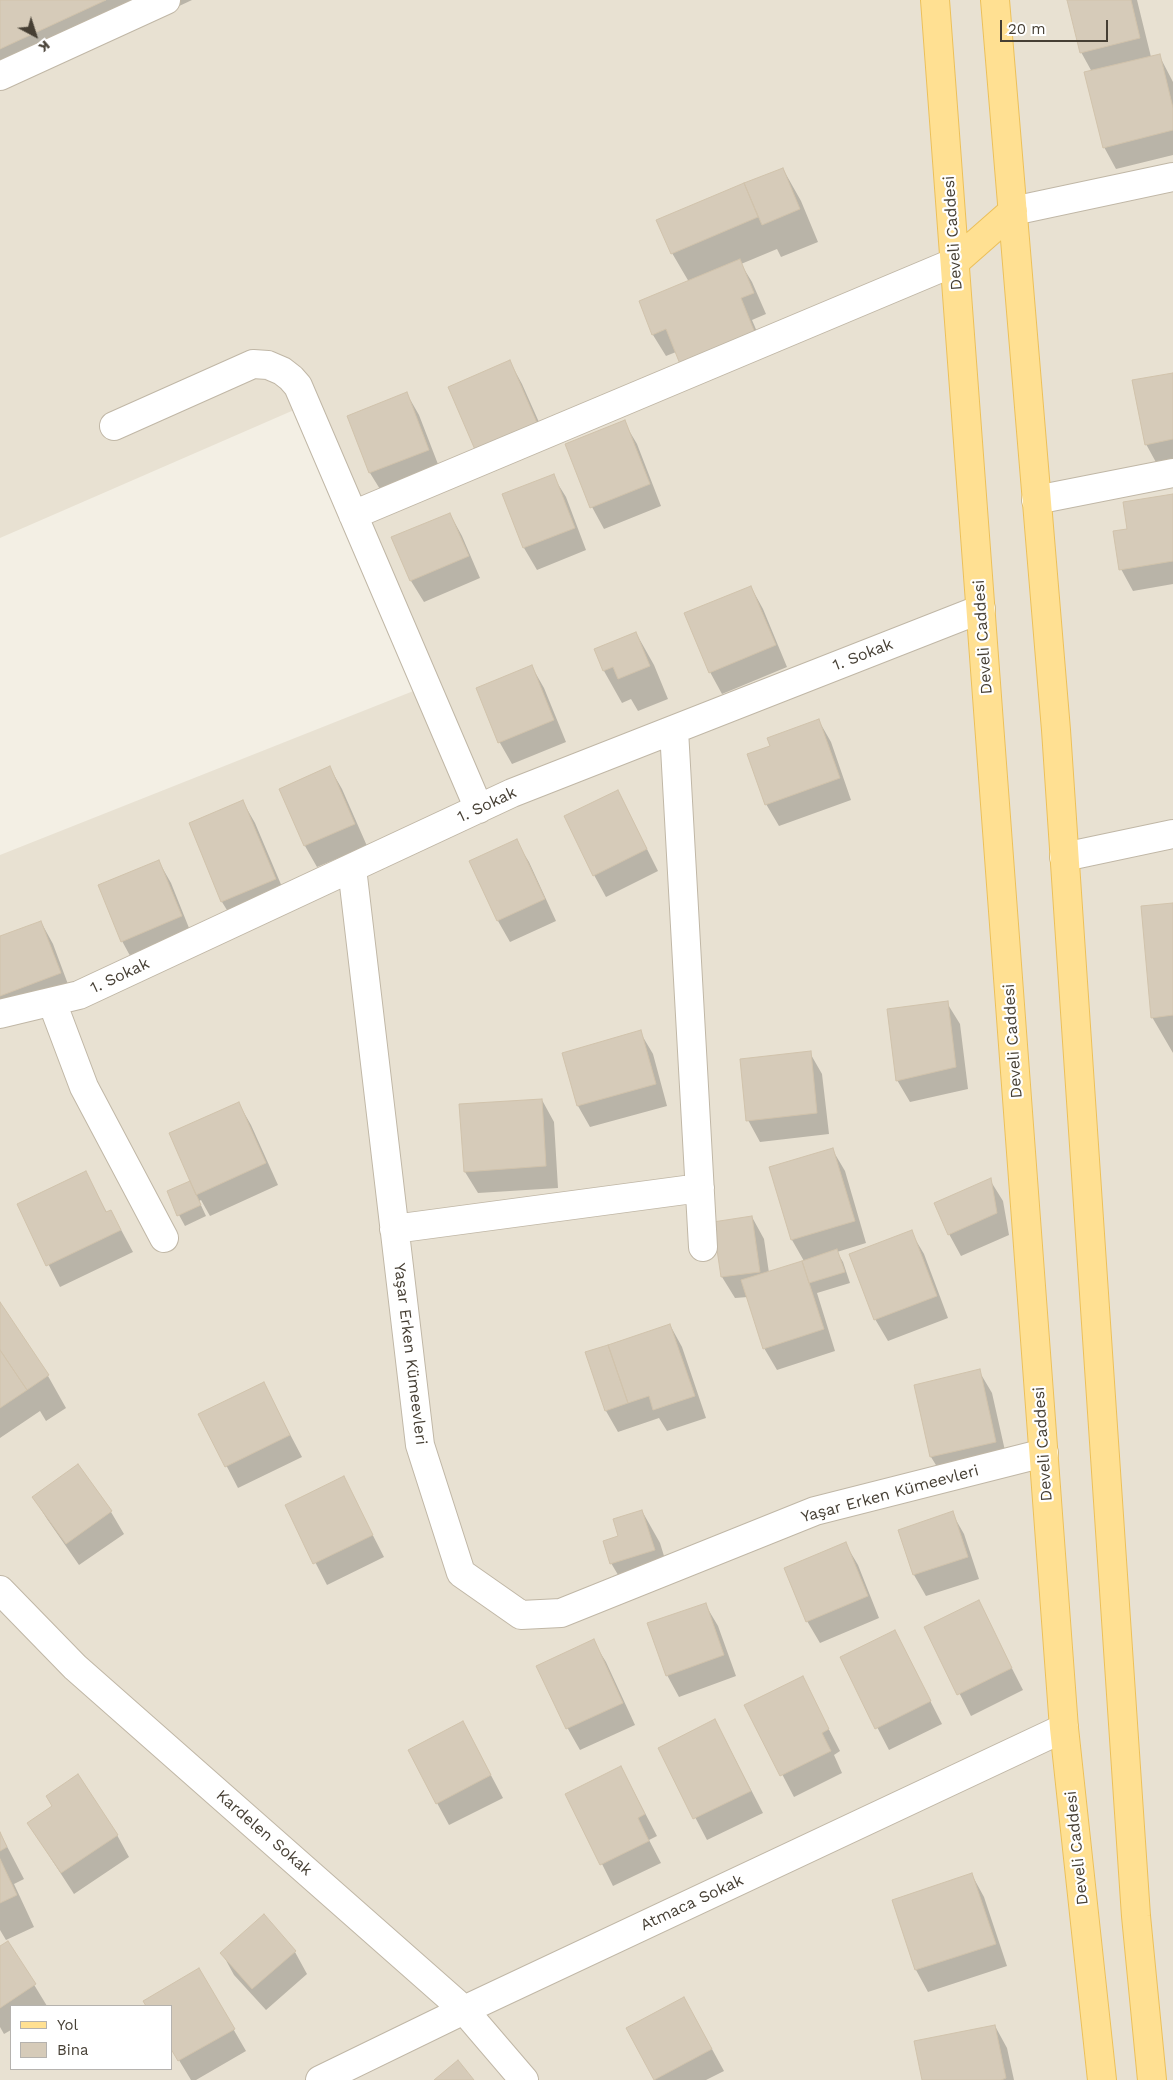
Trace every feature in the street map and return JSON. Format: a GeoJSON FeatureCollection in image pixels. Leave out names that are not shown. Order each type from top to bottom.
{"type":"FeatureCollection","features":[{"type":"Feature","properties":{"kind":"main road","name":"Develi Caddesi"},"geometry":{"type":"LineString","coordinates":[[935,0],[1064,1728],[1102,2080]]}},
{"type":"Feature","properties":{"kind":"main road"},"geometry":{"type":"LineString","coordinates":[[995,0],[1056,730],[1136,1916],[1152,2080]]}},
{"type":"Feature","properties":{"kind":"main road"},"geometry":{"type":"LineString","coordinates":[[955,262],[1013,211]]}},
{"type":"Feature","properties":{"kind":"street"},"geometry":{"type":"LineString","coordinates":[[0,76],[166,0]]}},
{"type":"Feature","properties":{"kind":"street"},"geometry":{"type":"LineString","coordinates":[[1013,211],[1173,177]]}},
{"type":"Feature","properties":{"kind":"street"},"geometry":{"type":"LineString","coordinates":[[353,515],[955,262]]}},
{"type":"Feature","properties":{"kind":"street"},"geometry":{"type":"LineString","coordinates":[[114,426],[253,364],[268,365],[282,371],[298,386],[479,809]]}},
{"type":"Feature","properties":{"kind":"street"},"geometry":{"type":"LineString","coordinates":[[1036,500],[1173,473]]}},
{"type":"Feature","properties":{"kind":"street","name":"1. Sokak"},"geometry":{"type":"LineString","coordinates":[[0,1014],[79,995],[512,793],[981,609]]}},
{"type":"Feature","properties":{"kind":"street"},"geometry":{"type":"LineString","coordinates":[[674,730],[703,1247]]}},
{"type":"Feature","properties":{"kind":"street"},"geometry":{"type":"LineString","coordinates":[[1064,857],[1173,834]]}},
{"type":"Feature","properties":{"kind":"street","name":"Yaşar Erken Kümeevleri"},"geometry":{"type":"LineString","coordinates":[[352,868],[420,1445],[461,1573],[521,1615],[561,1613],[815,1512],[1044,1453]]}},
{"type":"Feature","properties":{"kind":"street"},"geometry":{"type":"LineString","coordinates":[[52,1002],[84,1087],[164,1238]]}},
{"type":"Feature","properties":{"kind":"street"},"geometry":{"type":"LineString","coordinates":[[394,1229],[700,1188]]}},
{"type":"Feature","properties":{"kind":"street","name":"Kardelen Sokak"},"geometry":{"type":"LineString","coordinates":[[0,1590],[75,1667],[464,2010],[524,2080]]}},
{"type":"Feature","properties":{"kind":"street","name":"Atmaca Sokak"},"geometry":{"type":"LineString","coordinates":[[320,2080],[464,2010],[1064,1728]]}},
{"type":"Feature","properties":{"kind":"shaded area"},"geometry":{"type":"Polygon","coordinates":[[[0,0],[1173,0],[1173,2080],[0,2080],[0,855],[421,688],[294,410],[0,538],[0,0]]]}},
{"type":"Feature","properties":{"kind":"building"},"geometry":{"type":"Polygon","coordinates":[[[0,0],[106,0],[0,49],[0,0]]]}},
{"type":"Feature","properties":{"kind":"building"},"geometry":{"type":"Polygon","coordinates":[[[1067,0],[1131,0],[1140,38],[1080,53],[1067,0]]]}},
{"type":"Feature","properties":{"kind":"building"},"geometry":{"type":"Polygon","coordinates":[[[1160,54],[1173,108],[1173,130],[1103,148],[1084,72],[1160,54]]]}},
{"type":"Feature","properties":{"kind":"building"},"geometry":{"type":"Polygon","coordinates":[[[783,168],[800,209],[762,225],[744,183],[783,168]]]}},
{"type":"Feature","properties":{"kind":"building"},"geometry":{"type":"Polygon","coordinates":[[[744,183],[758,217],[671,254],[656,220],[744,183]]]}},
{"type":"Feature","properties":{"kind":"building"},"geometry":{"type":"Polygon","coordinates":[[[740,259],[754,293],[741,298],[755,333],[680,364],[666,329],[652,335],[639,301],[740,259]]]}},
{"type":"Feature","properties":{"kind":"building"},"geometry":{"type":"Polygon","coordinates":[[[510,360],[538,425],[476,452],[448,387],[510,360]]]}},
{"type":"Feature","properties":{"kind":"building"},"geometry":{"type":"Polygon","coordinates":[[[1173,373],[1173,439],[1145,445],[1132,380],[1173,373]]]}},
{"type":"Feature","properties":{"kind":"building"},"geometry":{"type":"Polygon","coordinates":[[[407,392],[429,450],[369,473],[347,416],[407,392]]]}},
{"type":"Feature","properties":{"kind":"building"},"geometry":{"type":"Polygon","coordinates":[[[625,420],[650,484],[590,508],[565,444],[625,420]]]}},
{"type":"Feature","properties":{"kind":"building"},"geometry":{"type":"Polygon","coordinates":[[[554,474],[575,528],[523,548],[502,494],[554,474]]]}},
{"type":"Feature","properties":{"kind":"building"},"geometry":{"type":"Polygon","coordinates":[[[1173,494],[1173,561],[1119,570],[1113,531],[1127,529],[1123,502],[1173,494]]]}},
{"type":"Feature","properties":{"kind":"building"},"geometry":{"type":"Polygon","coordinates":[[[450,513],[469,556],[410,581],[391,537],[450,513]]]}},
{"type":"Feature","properties":{"kind":"building"},"geometry":{"type":"Polygon","coordinates":[[[751,586],[776,645],[709,673],[684,613],[751,586]]]}},
{"type":"Feature","properties":{"kind":"building"},"geometry":{"type":"Polygon","coordinates":[[[636,632],[650,666],[618,679],[613,667],[603,671],[594,649],[636,632]]]}},
{"type":"Feature","properties":{"kind":"building"},"geometry":{"type":"Polygon","coordinates":[[[532,665],[554,720],[498,743],[476,688],[532,665]]]}},
{"type":"Feature","properties":{"kind":"building"},"geometry":{"type":"Polygon","coordinates":[[[819,719],[840,778],[765,805],[747,754],[770,746],[767,738],[819,719]]]}},
{"type":"Feature","properties":{"kind":"building"},"geometry":{"type":"Polygon","coordinates":[[[330,766],[355,824],[304,846],[279,789],[330,766]]]}},
{"type":"Feature","properties":{"kind":"building"},"geometry":{"type":"Polygon","coordinates":[[[618,790],[647,849],[593,876],[564,816],[618,790]]]}},
{"type":"Feature","properties":{"kind":"building"},"geometry":{"type":"Polygon","coordinates":[[[243,800],[276,879],[221,902],[189,823],[243,800]]]}},
{"type":"Feature","properties":{"kind":"building"},"geometry":{"type":"Polygon","coordinates":[[[517,839],[545,899],[497,921],[469,861],[517,839]]]}},
{"type":"Feature","properties":{"kind":"building"},"geometry":{"type":"Polygon","coordinates":[[[159,860],[182,916],[121,942],[98,885],[159,860]]]}},
{"type":"Feature","properties":{"kind":"building"},"geometry":{"type":"Polygon","coordinates":[[[1173,903],[1173,1015],[1151,1018],[1141,906],[1173,903]]]}},
{"type":"Feature","properties":{"kind":"building"},"geometry":{"type":"Polygon","coordinates":[[[41,921],[61,973],[0,996],[0,936],[41,921]]]}},
{"type":"Feature","properties":{"kind":"building"},"geometry":{"type":"Polygon","coordinates":[[[948,1001],[956,1067],[896,1081],[887,1009],[948,1001]]]}},
{"type":"Feature","properties":{"kind":"building"},"geometry":{"type":"Polygon","coordinates":[[[641,1030],[656,1084],[577,1106],[562,1053],[641,1030]]]}},
{"type":"Feature","properties":{"kind":"building"},"geometry":{"type":"Polygon","coordinates":[[[811,1051],[817,1113],[746,1121],[740,1059],[811,1051]]]}},
{"type":"Feature","properties":{"kind":"building"},"geometry":{"type":"Polygon","coordinates":[[[542,1099],[546,1166],[464,1172],[459,1104],[542,1099]]]}},
{"type":"Feature","properties":{"kind":"building"},"geometry":{"type":"Polygon","coordinates":[[[239,1102],[266,1163],[196,1195],[169,1133],[239,1102]]]}},
{"type":"Feature","properties":{"kind":"building"},"geometry":{"type":"Polygon","coordinates":[[[833,1148],[855,1221],[791,1240],[769,1167],[833,1148]]]}},
{"type":"Feature","properties":{"kind":"building"},"geometry":{"type":"Polygon","coordinates":[[[86,1171],[106,1212],[111,1210],[121,1230],[46,1266],[17,1204],[86,1171]]]}},
{"type":"Feature","properties":{"kind":"building"},"geometry":{"type":"Polygon","coordinates":[[[991,1178],[997,1213],[948,1235],[934,1203],[991,1178]]]}},
{"type":"Feature","properties":{"kind":"building"},"geometry":{"type":"Polygon","coordinates":[[[190,1181],[201,1205],[177,1216],[167,1191],[190,1181]]]}},
{"type":"Feature","properties":{"kind":"building"},"geometry":{"type":"Polygon","coordinates":[[[752,1216],[760,1272],[721,1277],[713,1222],[752,1216]]]}},
{"type":"Feature","properties":{"kind":"building"},"geometry":{"type":"Polygon","coordinates":[[[912,1230],[937,1296],[874,1320],[849,1254],[912,1230]]]}},
{"type":"Feature","properties":{"kind":"building"},"geometry":{"type":"Polygon","coordinates":[[[837,1249],[845,1272],[809,1283],[802,1261],[837,1249]]]}},
{"type":"Feature","properties":{"kind":"building"},"geometry":{"type":"Polygon","coordinates":[[[802,1261],[824,1329],[763,1349],[741,1280],[802,1261]]]}},
{"type":"Feature","properties":{"kind":"building"},"geometry":{"type":"Polygon","coordinates":[[[0,1302],[49,1375],[27,1390],[0,1350],[0,1302]]]}},
{"type":"Feature","properties":{"kind":"building"},"geometry":{"type":"Polygon","coordinates":[[[670,1324],[695,1396],[653,1410],[649,1396],[628,1403],[608,1345],[670,1324]]]}},
{"type":"Feature","properties":{"kind":"building"},"geometry":{"type":"Polygon","coordinates":[[[608,1345],[628,1403],[605,1411],[585,1352],[608,1345]]]}},
{"type":"Feature","properties":{"kind":"building"},"geometry":{"type":"Polygon","coordinates":[[[0,1350],[27,1390],[0,1408],[0,1350]]]}},
{"type":"Feature","properties":{"kind":"building"},"geometry":{"type":"Polygon","coordinates":[[[980,1369],[996,1442],[930,1457],[914,1385],[980,1369]]]}},
{"type":"Feature","properties":{"kind":"building"},"geometry":{"type":"Polygon","coordinates":[[[264,1382],[290,1435],[225,1467],[198,1414],[264,1382]]]}},
{"type":"Feature","properties":{"kind":"building"},"geometry":{"type":"Polygon","coordinates":[[[78,1464],[112,1511],[66,1544],[32,1497],[78,1464]]]}},
{"type":"Feature","properties":{"kind":"building"},"geometry":{"type":"Polygon","coordinates":[[[344,1476],[373,1535],[313,1564],[285,1505],[344,1476]]]}},
{"type":"Feature","properties":{"kind":"building"},"geometry":{"type":"Polygon","coordinates":[[[642,1510],[655,1550],[610,1564],[603,1541],[618,1536],[613,1519],[642,1510]]]}},
{"type":"Feature","properties":{"kind":"building"},"geometry":{"type":"Polygon","coordinates":[[[953,1511],[968,1557],[913,1575],[898,1530],[953,1511]]]}},
{"type":"Feature","properties":{"kind":"building"},"geometry":{"type":"Polygon","coordinates":[[[846,1542],[868,1596],[806,1622],[784,1568],[846,1542]]]}},
{"type":"Feature","properties":{"kind":"building"},"geometry":{"type":"Polygon","coordinates":[[[979,1600],[1012,1668],[957,1695],[924,1627],[979,1600]]]}},
{"type":"Feature","properties":{"kind":"building"},"geometry":{"type":"Polygon","coordinates":[[[706,1603],[724,1655],[666,1676],[647,1623],[706,1603]]]}},
{"type":"Feature","properties":{"kind":"building"},"geometry":{"type":"Polygon","coordinates":[[[895,1630],[931,1701],[875,1729],[840,1657],[895,1630]]]}},
{"type":"Feature","properties":{"kind":"building"},"geometry":{"type":"Polygon","coordinates":[[[594,1639],[623,1703],[566,1729],[536,1666],[594,1639]]]}},
{"type":"Feature","properties":{"kind":"building"},"geometry":{"type":"Polygon","coordinates":[[[803,1676],[829,1729],[822,1733],[831,1751],[780,1776],[744,1705],[803,1676]]]}},
{"type":"Feature","properties":{"kind":"building"},"geometry":{"type":"Polygon","coordinates":[[[715,1719],[751,1791],[693,1819],[658,1748],[715,1719]]]}},
{"type":"Feature","properties":{"kind":"building"},"geometry":{"type":"Polygon","coordinates":[[[463,1721],[491,1775],[436,1804],[408,1750],[463,1721]]]}},
{"type":"Feature","properties":{"kind":"building"},"geometry":{"type":"Polygon","coordinates":[[[621,1766],[645,1814],[638,1818],[649,1841],[600,1865],[565,1794],[621,1766]]]}},
{"type":"Feature","properties":{"kind":"building"},"geometry":{"type":"Polygon","coordinates":[[[78,1774],[118,1835],[61,1873],[27,1823],[52,1806],[46,1796],[78,1774]]]}},
{"type":"Feature","properties":{"kind":"building"},"geometry":{"type":"Polygon","coordinates":[[[0,1832],[7,1847],[0,1851],[0,1832]]]}},
{"type":"Feature","properties":{"kind":"building"},"geometry":{"type":"Polygon","coordinates":[[[0,1859],[17,1895],[0,1903],[0,1859]]]}},
{"type":"Feature","properties":{"kind":"building"},"geometry":{"type":"Polygon","coordinates":[[[972,1873],[996,1944],[915,1970],[892,1900],[972,1873]]]}},
{"type":"Feature","properties":{"kind":"building"},"geometry":{"type":"Polygon","coordinates":[[[264,1914],[296,1951],[252,1989],[220,1953],[264,1914]]]}},
{"type":"Feature","properties":{"kind":"building"},"geometry":{"type":"Polygon","coordinates":[[[8,1941],[36,1984],[0,2008],[0,1946],[8,1941]]]}},
{"type":"Feature","properties":{"kind":"building"},"geometry":{"type":"Polygon","coordinates":[[[199,1968],[235,2029],[178,2061],[172,2051],[172,2005],[145,2005],[143,2001],[199,1968]]]}},
{"type":"Feature","properties":{"kind":"building"},"geometry":{"type":"Polygon","coordinates":[[[684,1997],[712,2049],[654,2080],[626,2028],[684,1997]]]}},
{"type":"Feature","properties":{"kind":"building"},"geometry":{"type":"Polygon","coordinates":[[[995,2025],[1006,2078],[1001,2080],[922,2080],[914,2041],[995,2025]]]}},
{"type":"Feature","properties":{"kind":"building"},"geometry":{"type":"Polygon","coordinates":[[[458,2060],[474,2080],[434,2080],[458,2060]]]}}]}
